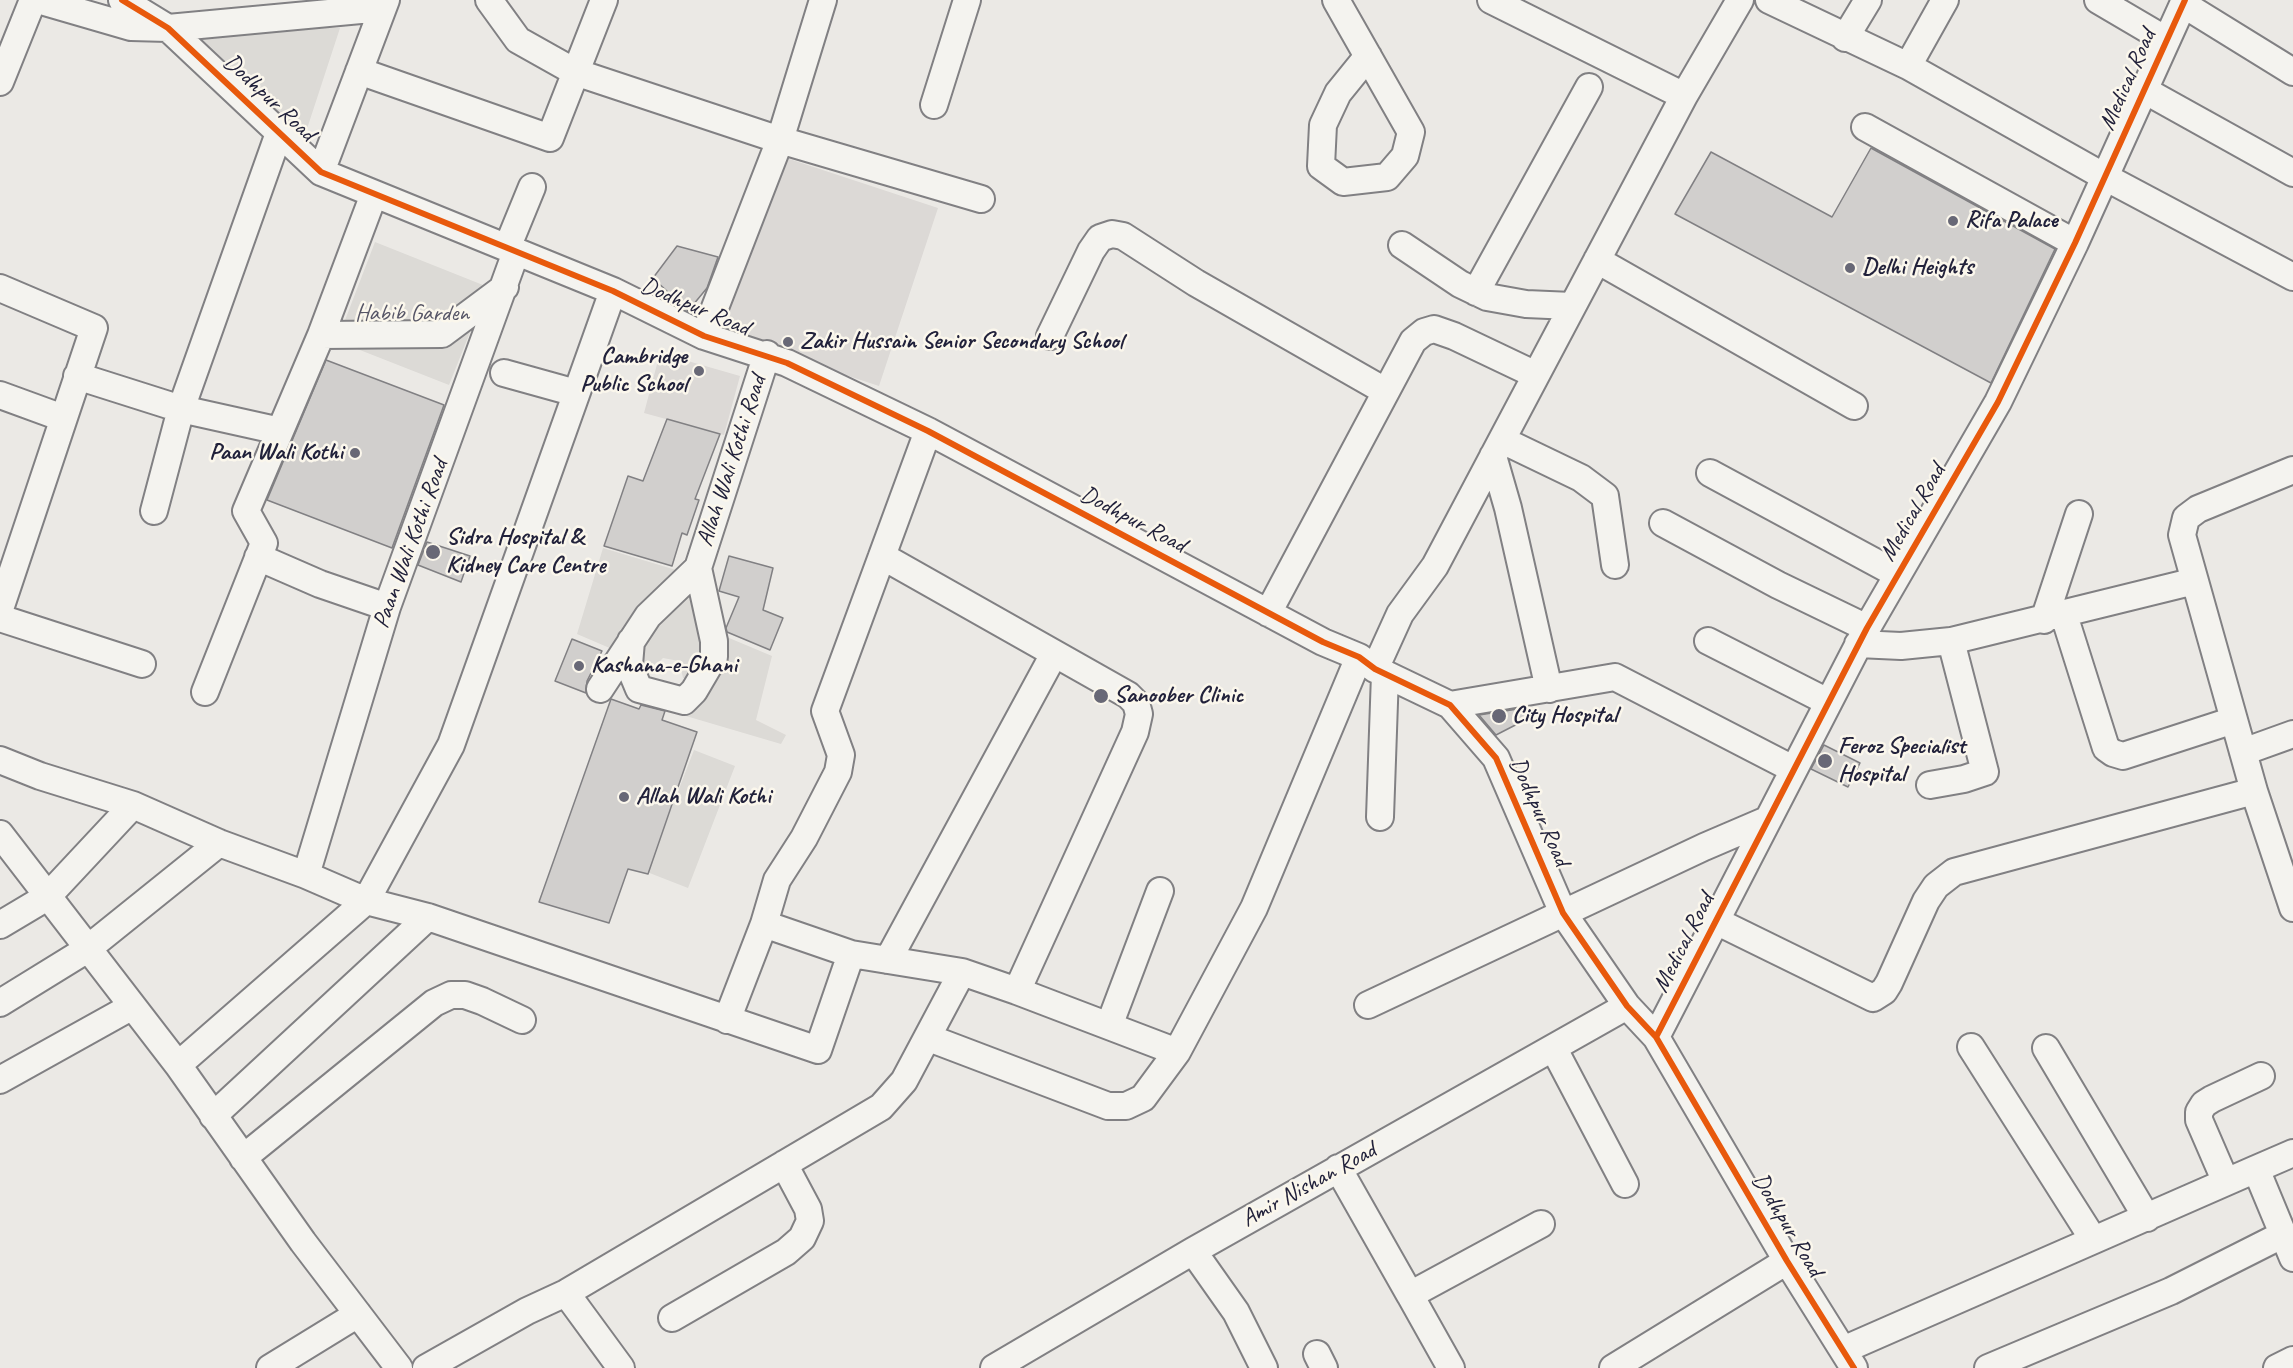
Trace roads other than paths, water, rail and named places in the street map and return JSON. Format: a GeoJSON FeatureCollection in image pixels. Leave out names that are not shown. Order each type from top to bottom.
{"type":"FeatureCollection","features":[{"type":"Feature","properties":{"kind":"street"},"geometry":{"type":"LineString","coordinates":[[0,82],[33,0]]}},
{"type":"Feature","properties":{"kind":"street"},"geometry":{"type":"LineString","coordinates":[[38,0],[131,27],[168,28],[384,4],[321,172]]}},
{"type":"Feature","properties":{"kind":"street","name":"Dodhpur Road"},"geometry":{"type":"LineString","coordinates":[[122,0],[168,28],[321,172],[613,291],[704,336],[767,354],[928,431],[1323,642],[1450,705],[1496,758],[1563,913],[1627,1006],[1656,1037],[1787,1262],[1849,1359]]}},
{"type":"Feature","properties":{"kind":"street"},"geometry":{"type":"LineString","coordinates":[[489,0],[518,40],[575,72],[780,140],[981,199]]}},
{"type":"Feature","properties":{"kind":"street"},"geometry":{"type":"LineString","coordinates":[[359,71],[550,138],[604,0]]}},
{"type":"Feature","properties":{"kind":"street"},"geometry":{"type":"LineString","coordinates":[[704,336],[780,140],[823,0]]}},
{"type":"Feature","properties":{"kind":"street"},"geometry":{"type":"LineString","coordinates":[[934,105],[967,0]]}},
{"type":"Feature","properties":{"kind":"street"},"geometry":{"type":"LineString","coordinates":[[1336,0],[1368,56],[1411,132],[1405,156],[1388,177],[1343,182],[1321,166],[1323,125],[1338,93],[1368,56]]}},
{"type":"Feature","properties":{"kind":"street"},"geometry":{"type":"LineString","coordinates":[[1491,0],[1683,96]]}},
{"type":"Feature","properties":{"kind":"street"},"geometry":{"type":"LineString","coordinates":[[929,1038],[1108,1106],[1126,1106],[1143,1098],[1177,1052],[1254,908],[1400,614],[1435,566],[1683,96],[1740,0]]}},
{"type":"Feature","properties":{"kind":"street"},"geometry":{"type":"LineString","coordinates":[[1769,0],[1908,66],[2105,177],[2293,277]]}},
{"type":"Feature","properties":{"kind":"street"},"geometry":{"type":"LineString","coordinates":[[1845,38],[1868,0]]}},
{"type":"Feature","properties":{"kind":"street"},"geometry":{"type":"LineString","coordinates":[[1908,66],[1945,0]]}},
{"type":"Feature","properties":{"kind":"street"},"geometry":{"type":"LineString","coordinates":[[2098,0],[2166,40]]}},
{"type":"Feature","properties":{"kind":"street"},"geometry":{"type":"LineString","coordinates":[[2184,2],[2293,72]]}},
{"type":"Feature","properties":{"kind":"street","name":"Medical Road"},"geometry":{"type":"LineString","coordinates":[[1656,1037],[1862,636],[1998,402],[2075,243],[2184,2]]}},
{"type":"Feature","properties":{"kind":"street"},"geometry":{"type":"LineString","coordinates":[[1476,292],[1589,87]]}},
{"type":"Feature","properties":{"kind":"street"},"geometry":{"type":"LineString","coordinates":[[2144,90],[2293,173]]}},
{"type":"Feature","properties":{"kind":"street"},"geometry":{"type":"LineString","coordinates":[[1864,127],[2075,243]]}},
{"type":"Feature","properties":{"kind":"street"},"geometry":{"type":"LineString","coordinates":[[154,511],[181,409],[279,133]]}},
{"type":"Feature","properties":{"kind":"street","name":"Paan Wali Kothi Road"},"geometry":{"type":"LineString","coordinates":[[306,874],[387,607],[505,287],[512,250],[532,187]]}},
{"type":"Feature","properties":{"kind":"street"},"geometry":{"type":"LineString","coordinates":[[205,692],[264,543],[246,511],[321,335],[374,194]]}},
{"type":"Feature","properties":{"kind":"street"},"geometry":{"type":"LineString","coordinates":[[1050,336],[1091,251],[1100,238],[1112,234],[1122,236],[1196,283],[1385,391]]}},
{"type":"Feature","properties":{"kind":"street"},"geometry":{"type":"LineString","coordinates":[[1402,245],[1487,297],[1526,304],[1572,306]]}},
{"type":"Feature","properties":{"kind":"street"},"geometry":{"type":"LineString","coordinates":[[1597,260],[1854,406]]}},
{"type":"Feature","properties":{"kind":"street"},"geometry":{"type":"LineString","coordinates":[[321,335],[442,334],[505,287]]}},
{"type":"Feature","properties":{"kind":"street"},"geometry":{"type":"LineString","coordinates":[[0,288],[94,328],[0,609]]}},
{"type":"Feature","properties":{"kind":"street"},"geometry":{"type":"LineString","coordinates":[[178,1065],[366,902],[451,745],[613,291]]}},
{"type":"Feature","properties":{"kind":"street"},"geometry":{"type":"LineString","coordinates":[[1268,613],[1413,341],[1424,332],[1434,329],[1454,336],[1536,375]]}},
{"type":"Feature","properties":{"kind":"street","name":"Allah Wali Kothi Road"},"geometry":{"type":"LineString","coordinates":[[600,688],[648,616],[698,568],[767,354]]}},
{"type":"Feature","properties":{"kind":"street"},"geometry":{"type":"LineString","coordinates":[[504,373],[576,393]]}},
{"type":"Feature","properties":{"kind":"street"},"geometry":{"type":"LineString","coordinates":[[77,376],[181,409],[280,431]]}},
{"type":"Feature","properties":{"kind":"street"},"geometry":{"type":"LineString","coordinates":[[0,394],[63,418]]}},
{"type":"Feature","properties":{"kind":"street"},"geometry":{"type":"LineString","coordinates":[[727,1020],[764,924],[777,880],[804,838],[838,772],[842,755],[825,711],[928,431]]}},
{"type":"Feature","properties":{"kind":"street"},"geometry":{"type":"LineString","coordinates":[[1497,448],[1581,478],[1605,496],[1616,565]]}},
{"type":"Feature","properties":{"kind":"street"},"geometry":{"type":"LineString","coordinates":[[1497,448],[1508,508],[1549,689]]}},
{"type":"Feature","properties":{"kind":"street"},"geometry":{"type":"LineString","coordinates":[[2293,470],[2198,509],[2186,518],[2182,535],[2254,791],[2286,866],[2293,908]]}},
{"type":"Feature","properties":{"kind":"street"},"geometry":{"type":"LineString","coordinates":[[1710,473],[1898,574]]}},
{"type":"Feature","properties":{"kind":"street"},"geometry":{"type":"LineString","coordinates":[[2079,514],[2054,618],[2106,748],[2123,756],[2234,720]]}},
{"type":"Feature","properties":{"kind":"street"},"geometry":{"type":"LineString","coordinates":[[1663,523],[1778,585],[1862,636],[1901,646],[1951,641],[2054,618],[2195,582]]}},
{"type":"Feature","properties":{"kind":"street"},"geometry":{"type":"LineString","coordinates":[[882,556],[1128,695],[1136,703],[1139,714],[1135,732],[1017,991]]}},
{"type":"Feature","properties":{"kind":"street"},"geometry":{"type":"LineString","coordinates":[[258,557],[321,584],[387,607]]}},
{"type":"Feature","properties":{"kind":"street","name":"Allah Wali Kothi Road"},"geometry":{"type":"LineString","coordinates":[[631,641],[629,665],[639,689],[684,701],[694,691],[708,671],[714,649],[698,568]]}},
{"type":"Feature","properties":{"kind":"street"},"geometry":{"type":"LineString","coordinates":[[0,618],[142,663]]}},
{"type":"Feature","properties":{"kind":"street"},"geometry":{"type":"LineString","coordinates":[[1708,641],[1828,702]]}},
{"type":"Feature","properties":{"kind":"street"},"geometry":{"type":"LineString","coordinates":[[1930,785],[1964,779],[1985,772],[1951,641]]}},
{"type":"Feature","properties":{"kind":"street"},"geometry":{"type":"LineString","coordinates":[[888,960],[1054,654]]}},
{"type":"Feature","properties":{"kind":"street"},"geometry":{"type":"LineString","coordinates":[[1373,667],[1380,817]]}},
{"type":"Feature","properties":{"kind":"street"},"geometry":{"type":"LineString","coordinates":[[1450,705],[1615,677],[1793,769]]}},
{"type":"Feature","properties":{"kind":"street"},"geometry":{"type":"LineString","coordinates":[[2243,752],[2293,734]]}},
{"type":"Feature","properties":{"kind":"street"},"geometry":{"type":"LineString","coordinates":[[0,759],[40,776],[133,805],[219,843],[306,874],[366,902],[428,918],[818,1050],[851,954]]}},
{"type":"Feature","properties":{"kind":"street"},"geometry":{"type":"LineString","coordinates":[[1716,921],[1873,998],[1884,991],[1889,983],[1926,901],[1936,886],[1954,872],[2254,791]]}},
{"type":"Feature","properties":{"kind":"street"},"geometry":{"type":"LineString","coordinates":[[0,925],[47,897],[133,805]]}},
{"type":"Feature","properties":{"kind":"street"},"geometry":{"type":"LineString","coordinates":[[1368,1005],[1767,820]]}},
{"type":"Feature","properties":{"kind":"street"},"geometry":{"type":"LineString","coordinates":[[0,834],[86,950],[178,1065],[243,1158],[399,1368]]}},
{"type":"Feature","properties":{"kind":"street"},"geometry":{"type":"LineString","coordinates":[[0,1003],[86,950],[219,843]]}},
{"type":"Feature","properties":{"kind":"street"},"geometry":{"type":"LineString","coordinates":[[1109,1026],[1160,891]]}},
{"type":"Feature","properties":{"kind":"street"},"geometry":{"type":"LineString","coordinates":[[213,1116],[428,918]]}},
{"type":"Feature","properties":{"kind":"street"},"geometry":{"type":"LineString","coordinates":[[764,924],[851,954],[963,972],[1177,1052]]}},
{"type":"Feature","properties":{"kind":"street"},"geometry":{"type":"LineString","coordinates":[[426,1368],[527,1311],[566,1293],[881,1107],[904,1081],[963,972]]}},
{"type":"Feature","properties":{"kind":"street"},"geometry":{"type":"LineString","coordinates":[[243,1158],[434,1003],[451,994],[465,995],[482,1001],[522,1020]]}},
{"type":"Feature","properties":{"kind":"street","name":"Amir Nishan Road"},"geometry":{"type":"LineString","coordinates":[[994,1368],[1338,1168],[1554,1049],[1627,1006]]}},
{"type":"Feature","properties":{"kind":"street"},"geometry":{"type":"LineString","coordinates":[[0,1080],[130,1007]]}},
{"type":"Feature","properties":{"kind":"street"},"geometry":{"type":"LineString","coordinates":[[1971,1047],[2093,1239]]}},
{"type":"Feature","properties":{"kind":"street"},"geometry":{"type":"LineString","coordinates":[[2046,1048],[2147,1218]]}},
{"type":"Feature","properties":{"kind":"street"},"geometry":{"type":"LineString","coordinates":[[1554,1049],[1625,1184]]}},
{"type":"Feature","properties":{"kind":"street"},"geometry":{"type":"LineString","coordinates":[[2225,1180],[2199,1120],[2199,1112],[2204,1104],[2212,1099],[2261,1076]]}},
{"type":"Feature","properties":{"kind":"street"},"geometry":{"type":"LineString","coordinates":[[1849,1359],[2093,1239],[2147,1218],[2225,1180],[2293,1154]]}},
{"type":"Feature","properties":{"kind":"street"},"geometry":{"type":"LineString","coordinates":[[672,1318],[786,1252],[802,1238],[810,1221],[808,1209],[784,1164]]}},
{"type":"Feature","properties":{"kind":"street"},"geometry":{"type":"LineString","coordinates":[[1338,1168],[1451,1368]]}},
{"type":"Feature","properties":{"kind":"street"},"geometry":{"type":"LineString","coordinates":[[2256,1169],[2293,1258]]}},
{"type":"Feature","properties":{"kind":"street"},"geometry":{"type":"LineString","coordinates":[[1410,1296],[1541,1224]]}},
{"type":"Feature","properties":{"kind":"street"},"geometry":{"type":"LineString","coordinates":[[1988,1368],[2171,1290],[2282,1234]]}},
{"type":"Feature","properties":{"kind":"street"},"geometry":{"type":"LineString","coordinates":[[1193,1251],[1236,1312],[1264,1368]]}},
{"type":"Feature","properties":{"kind":"street"},"geometry":{"type":"LineString","coordinates":[[1612,1368],[1787,1262]]}},
{"type":"Feature","properties":{"kind":"street"},"geometry":{"type":"LineString","coordinates":[[566,1293],[621,1368]]}},
{"type":"Feature","properties":{"kind":"street"},"geometry":{"type":"LineString","coordinates":[[270,1368],[358,1314]]}},
{"type":"Feature","properties":{"kind":"street"},"geometry":{"type":"LineString","coordinates":[[2277,1368],[2293,1360]]}},
{"type":"Feature","properties":{"kind":"place","name":"Rifa Palace"},"geometry":{"type":"Point","coordinates":[1953,221]}},
{"type":"Feature","properties":{"kind":"place","name":"Delhi Heights"},"geometry":{"type":"Point","coordinates":[1850,268]}},
{"type":"Feature","properties":{"kind":"place","name":"Zakir Hussain Senior Secondary School"},"geometry":{"type":"Point","coordinates":[788,342]}},
{"type":"Feature","properties":{"kind":"place","name":"Cambridge Public School"},"geometry":{"type":"Point","coordinates":[699,371]}},
{"type":"Feature","properties":{"kind":"place","name":"Paan Wali Kothi"},"geometry":{"type":"Point","coordinates":[355,453]}},
{"type":"Feature","properties":{"kind":"place","name":"Sidra Hospital & Kidney Care Centre"},"geometry":{"type":"Point","coordinates":[433,552]}},
{"type":"Feature","properties":{"kind":"place","name":"Kashana-e-Ghani"},"geometry":{"type":"Point","coordinates":[579,666]}},
{"type":"Feature","properties":{"kind":"place","name":"Sanoober Clinic"},"geometry":{"type":"Point","coordinates":[1101,696]}},
{"type":"Feature","properties":{"kind":"place","name":"City Hospital"},"geometry":{"type":"Point","coordinates":[1499,716]}},
{"type":"Feature","properties":{"kind":"place","name":"Feroz Specialist Hospital"},"geometry":{"type":"Point","coordinates":[1825,761]}},
{"type":"Feature","properties":{"kind":"place","name":"Allah Wali Kothi"},"geometry":{"type":"Point","coordinates":[624,797]}},
{"type":"Feature","properties":{"kind":"park label","name":"Habib Garden"},"geometry":{"type":"Point","coordinates":[412,314]}}]}
